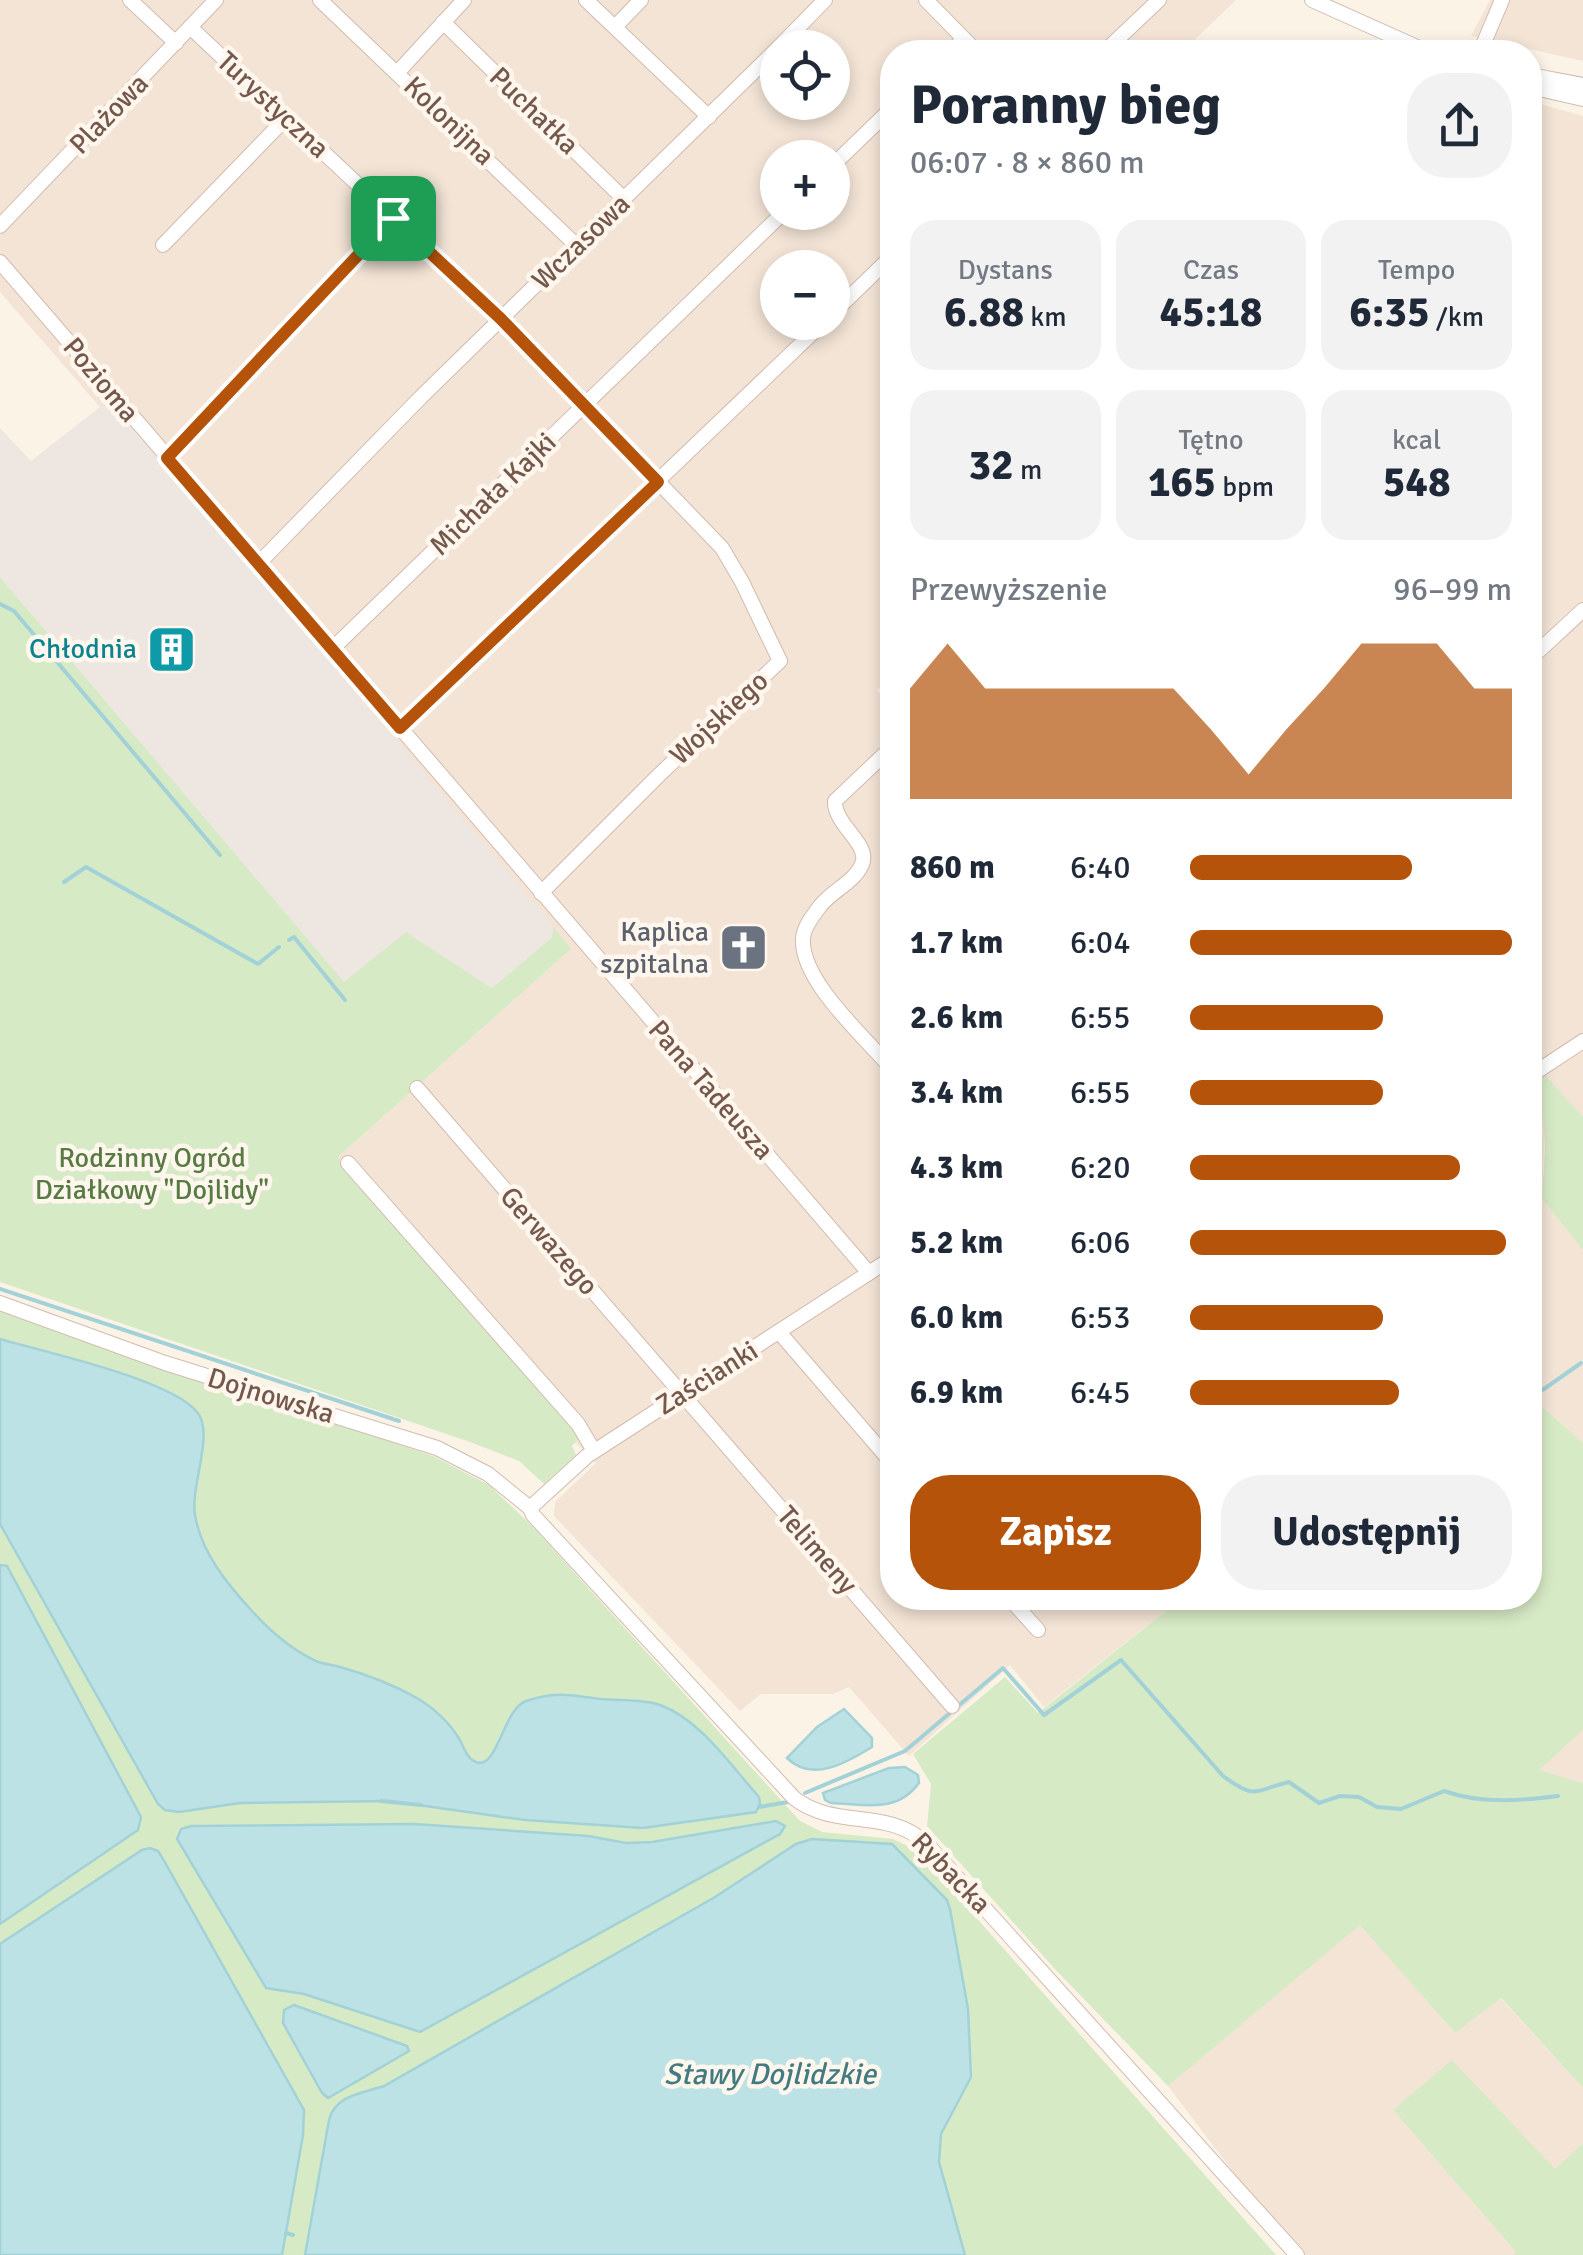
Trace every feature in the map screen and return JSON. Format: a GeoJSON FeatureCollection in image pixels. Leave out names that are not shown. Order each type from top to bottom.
{"type":"FeatureCollection","features":[{"type":"Feature","properties":{"kind":"street"},"geometry":{"type":"LineString","coordinates":[[130,0],[176,43]]}},
{"type":"Feature","properties":{"kind":"street","name":"Plażowa"},"geometry":{"type":"LineString","coordinates":[[0,226],[216,0]]}},
{"type":"Feature","properties":{"kind":"street","name":"Kolonijna"},"geometry":{"type":"LineString","coordinates":[[320,0],[576,244]]}},
{"type":"Feature","properties":{"kind":"street"},"geometry":{"type":"LineString","coordinates":[[398,72],[464,0]]}},
{"type":"Feature","properties":{"kind":"street"},"geometry":{"type":"LineString","coordinates":[[586,0],[710,117]]}},
{"type":"Feature","properties":{"kind":"street"},"geometry":{"type":"LineString","coordinates":[[615,27],[641,0]]}},
{"type":"Feature","properties":{"kind":"street","name":"Wczasowa"},"geometry":{"type":"LineString","coordinates":[[796,30],[825,0]]}},
{"type":"Feature","properties":{"kind":"street"},"geometry":{"type":"LineString","coordinates":[[926,0],[964,39]]}},
{"type":"Feature","properties":{"kind":"street"},"geometry":{"type":"LineString","coordinates":[[1117,40],[1159,0]]}},
{"type":"Feature","properties":{"kind":"street"},"geometry":{"type":"LineString","coordinates":[[1312,0],[1401,40]]}},
{"type":"Feature","properties":{"kind":"street"},"geometry":{"type":"LineString","coordinates":[[1485,40],[1502,0]]}},
{"type":"Feature","properties":{"kind":"street","name":"Puchatka"},"geometry":{"type":"LineString","coordinates":[[443,22],[625,200]]}},
{"type":"Feature","properties":{"kind":"street","name":"Turystyczna"},"geometry":{"type":"LineString","coordinates":[[190,27],[501,319],[695,520]]}},
{"type":"Feature","properties":{"kind":"street","name":"Wczasowa"},"geometry":{"type":"LineString","coordinates":[[258,564],[576,244],[760,66]]}},
{"type":"Feature","properties":{"kind":"street"},"geometry":{"type":"LineString","coordinates":[[1542,77],[1583,85]]}},
{"type":"Feature","properties":{"kind":"street"},"geometry":{"type":"LineString","coordinates":[[1542,90],[1583,99]]}},
{"type":"Feature","properties":{"kind":"street"},"geometry":{"type":"LineString","coordinates":[[163,245],[286,118]]}},
{"type":"Feature","properties":{"kind":"street"},"geometry":{"type":"LineString","coordinates":[[850,149],[880,120]]}},
{"type":"Feature","properties":{"kind":"street"},"geometry":{"type":"LineString","coordinates":[[167,458],[393,218]]}},
{"type":"Feature","properties":{"kind":"street","name":"Michała Kajki"},"geometry":{"type":"LineString","coordinates":[[331,650],[765,230]]}},
{"type":"Feature","properties":{"kind":"street","name":"Pozioma"},"geometry":{"type":"LineString","coordinates":[[0,262],[437,770]]}},
{"type":"Feature","properties":{"kind":"street"},"geometry":{"type":"LineString","coordinates":[[850,297],[880,268]]}},
{"type":"Feature","properties":{"kind":"street"},"geometry":{"type":"LineString","coordinates":[[400,728],[805,340]]}},
{"type":"Feature","properties":{"kind":"street","name":"Wojskiego"},"geometry":{"type":"LineString","coordinates":[[541,893],[780,661],[733,566],[695,520]]}},
{"type":"Feature","properties":{"kind":"street"},"geometry":{"type":"LineString","coordinates":[[1542,649],[1583,610]]}},
{"type":"Feature","properties":{"kind":"street"},"geometry":{"type":"LineString","coordinates":[[880,758],[835,801],[838,817],[859,846],[863,862],[860,870],[824,901],[803,938],[812,974],[880,1055]]}},
{"type":"Feature","properties":{"kind":"street","name":"Pana Tadeusza"},"geometry":{"type":"LineString","coordinates":[[437,770],[869,1273]]}},
{"type":"Feature","properties":{"kind":"street"},"geometry":{"type":"LineString","coordinates":[[1542,1068],[1583,1041]]}},
{"type":"Feature","properties":{"kind":"street","name":"Gerwazego"},"geometry":{"type":"LineString","coordinates":[[416,1088],[681,1394]]}},
{"type":"Feature","properties":{"kind":"street"},"geometry":{"type":"LineString","coordinates":[[348,1163],[578,1424],[594,1451]]}},
{"type":"Feature","properties":{"kind":"street","name":"Zaścianki"},"geometry":{"type":"LineString","coordinates":[[530,1508],[594,1451],[880,1266]]}},
{"type":"Feature","properties":{"kind":"street","name":"Dojnowska"},"geometry":{"type":"LineString","coordinates":[[0,1304],[165,1363],[437,1448],[488,1474],[530,1508]]}},
{"type":"Feature","properties":{"kind":"street"},"geometry":{"type":"LineString","coordinates":[[779,1332],[880,1449]]}},
{"type":"Feature","properties":{"kind":"street","name":"Telimeny"},"geometry":{"type":"LineString","coordinates":[[681,1394],[952,1706]]}},
{"type":"Feature","properties":{"kind":"street","name":"Rybacka"},"geometry":{"type":"LineString","coordinates":[[530,1508],[794,1798],[820,1814],[896,1823],[912,1830],[926,1843],[1297,2255]]}},
{"type":"Feature","properties":{"kind":"street"},"geometry":{"type":"LineString","coordinates":[[1020,1610],[1038,1630]]}},
{"type":"Feature","properties":{"kind":"shaded area"},"geometry":{"type":"Polygon","coordinates":[[[0,0],[1236,0],[1194,40],[880,40],[880,1610],[1167,1610],[1044,1707],[1010,1665],[909,1756],[849,1687],[833,1694],[761,1694],[740,1711],[554,1516],[555,1502],[596,1463],[576,1443],[580,1438],[338,1157],[571,949],[0,292],[0,0]]]}},
{"type":"Feature","properties":{"kind":"shaded area"},"geometry":{"type":"Polygon","coordinates":[[[1490,0],[1583,0],[1583,61],[1542,52],[1542,40],[1471,36],[1490,0]]]}},
{"type":"Feature","properties":{"kind":"shaded area"},"geometry":{"type":"Polygon","coordinates":[[[1542,104],[1583,116],[1583,1117],[1544,1075],[1542,104]]]}},
{"type":"Feature","properties":{"kind":"shaded area"},"geometry":{"type":"Polygon","coordinates":[[[109,400],[553,926],[552,937],[492,988],[406,932],[344,983],[0,577],[0,428],[31,461],[109,400]]]}},
{"type":"Feature","properties":{"kind":"shaded area"},"geometry":{"type":"Polygon","coordinates":[[[1542,1105],[1545,1130],[1542,1199],[1542,1105]]]}},
{"type":"Feature","properties":{"kind":"shaded area"},"geometry":{"type":"Polygon","coordinates":[[[1542,1199],[1583,1250],[1583,1443],[1542,1407],[1542,1199]]]}},
{"type":"Feature","properties":{"kind":"shaded area"},"geometry":{"type":"Polygon","coordinates":[[[1583,1730],[1583,1783],[1538,1770],[1583,1730]]]}},
{"type":"Feature","properties":{"kind":"shaded area"},"geometry":{"type":"Polygon","coordinates":[[[1360,1924],[1455,2033],[1500,1998],[1583,2088],[1583,2143],[1555,2170],[1394,2111],[1517,2253],[1514,2255],[1296,2255],[1168,2086],[1360,1924]]]}},
{"type":"Feature","properties":{"kind":"green space","name":"Rodzinny Ogród Działkowy \"Dojlidy\""},"geometry":{"type":"Polygon","coordinates":[[[0,577],[344,982],[406,932],[492,988],[552,937],[553,926],[571,949],[338,1157],[580,1438],[572,1446],[576,1455],[544,1484],[519,1461],[470,1442],[0,1282],[0,577]]]}},
{"type":"Feature","properties":{"kind":"green space"},"geometry":{"type":"Polygon","coordinates":[[[1542,1075],[1583,1117],[1583,1250],[1542,1199],[1542,1075]]]}},
{"type":"Feature","properties":{"kind":"green space"},"geometry":{"type":"Polygon","coordinates":[[[0,1310],[433,1456],[489,1485],[532,1526],[800,1821],[822,1832],[893,1839],[916,1850],[1276,2255],[0,2255],[0,1310]]]}},
{"type":"Feature","properties":{"kind":"green space"},"geometry":{"type":"Polygon","coordinates":[[[1542,1407],[1583,1443],[1583,1730],[1539,1770],[1583,1783],[1583,2088],[1501,1998],[1455,2033],[1360,1925],[1168,2086],[1054,1968],[927,1826],[931,1784],[913,1754],[1005,1677],[1038,1713],[1167,1610],[1542,1610],[1542,1407]]]}},
{"type":"Feature","properties":{"kind":"green space"},"geometry":{"type":"Polygon","coordinates":[[[1452,2060],[1555,2169],[1583,2143],[1583,2255],[1514,2255],[1516,2252],[1393,2110],[1452,2060]]]}},
{"type":"Feature","properties":{"kind":"water"},"geometry":{"type":"Polygon","coordinates":[[[0,1339],[161,1388],[197,1412],[204,1433],[194,1503],[203,1542],[216,1567],[243,1601],[274,1633],[300,1652],[417,1698],[436,1711],[469,1757],[480,1763],[493,1752],[511,1717],[526,1701],[563,1695],[660,1705],[689,1721],[714,1745],[759,1797],[756,1812],[643,1828],[525,1820],[390,1801],[240,1803],[179,1812],[165,1810],[158,1804],[0,1524],[0,1339]]]}},
{"type":"Feature","properties":{"kind":"water"},"geometry":{"type":"Polygon","coordinates":[[[0,1565],[7,1566],[141,1817],[138,1830],[0,1924],[0,1565]]]}},
{"type":"Feature","properties":{"kind":"water"},"geometry":{"type":"Polygon","coordinates":[[[844,1709],[872,1738],[872,1747],[840,1764],[818,1770],[807,1769],[787,1758],[817,1727],[844,1709]]]}},
{"type":"Feature","properties":{"kind":"water"},"geometry":{"type":"Polygon","coordinates":[[[905,1767],[918,1775],[919,1783],[900,1799],[879,1805],[825,1800],[823,1793],[889,1768],[905,1767]]]}},
{"type":"Feature","properties":{"kind":"water"},"geometry":{"type":"Polygon","coordinates":[[[776,1821],[785,1826],[780,1834],[420,2032],[304,1994],[266,1988],[177,1839],[181,1829],[191,1826],[414,1824],[588,1836],[626,1843],[776,1821]]]}},
{"type":"Feature","properties":{"kind":"water","name":"Stawy Dojlidzkie"},"geometry":{"type":"Polygon","coordinates":[[[812,1839],[892,1844],[947,1900],[968,2009],[971,2077],[941,2134],[939,2162],[965,2255],[305,2255],[329,2120],[337,2105],[351,2096],[384,2086],[715,1897],[796,1844],[812,1839]]]}},
{"type":"Feature","properties":{"kind":"water"},"geometry":{"type":"Polygon","coordinates":[[[150,1848],[163,1859],[304,2110],[282,2255],[0,2255],[0,1944],[150,1848]]]}},
{"type":"Feature","properties":{"kind":"water"},"geometry":{"type":"Polygon","coordinates":[[[294,2005],[407,2046],[409,2051],[328,2098],[283,2023],[284,2010],[294,2005]]]}},
{"type":"Feature","properties":{"kind":"waterway"},"geometry":{"type":"LineString","coordinates":[[0,604],[14,611],[220,855]]}},
{"type":"Feature","properties":{"kind":"waterway"},"geometry":{"type":"LineString","coordinates":[[64,882],[86,867],[258,964],[279,947]]}},
{"type":"Feature","properties":{"kind":"waterway"},"geometry":{"type":"LineString","coordinates":[[289,940],[294,937],[345,1000]]}},
{"type":"Feature","properties":{"kind":"waterway"},"geometry":{"type":"LineString","coordinates":[[0,1289],[399,1421]]}},
{"type":"Feature","properties":{"kind":"waterway"},"geometry":{"type":"LineString","coordinates":[[1542,1390],[1581,1363]]}},
{"type":"Feature","properties":{"kind":"waterway"},"geometry":{"type":"LineString","coordinates":[[805,1793],[905,1751],[1003,1668],[1044,1715],[1121,1660],[1223,1776],[1249,1791],[1289,1782],[1319,1803],[1340,1796],[1359,1797],[1377,1807],[1401,1809],[1444,1791],[1500,1800],[1558,1796]]}},
{"type":"Feature","properties":{"kind":"waterway"},"geometry":{"type":"LineString","coordinates":[[381,1801],[421,1805]]}},
{"type":"Feature","properties":{"kind":"waterway"},"geometry":{"type":"LineString","coordinates":[[759,1807],[788,1802]]}},
{"type":"Feature","properties":{"kind":"waterway"},"geometry":{"type":"LineString","coordinates":[[286,2233],[293,2235]]}},
{"type":"Feature","properties":{"kind":"place","name":"Chłodnia"},"geometry":{"type":"Point","coordinates":[172,649]}},
{"type":"Feature","properties":{"kind":"place","name":"Kaplica szpitalna"},"geometry":{"type":"Point","coordinates":[744,948]}},
{"type":"Feature","properties":{"kind":"route"},"geometry":{"type":"LineString","coordinates":[[393,218],[501,319],[658,482],[400,728],[167,458],[393,218]]}}]}
